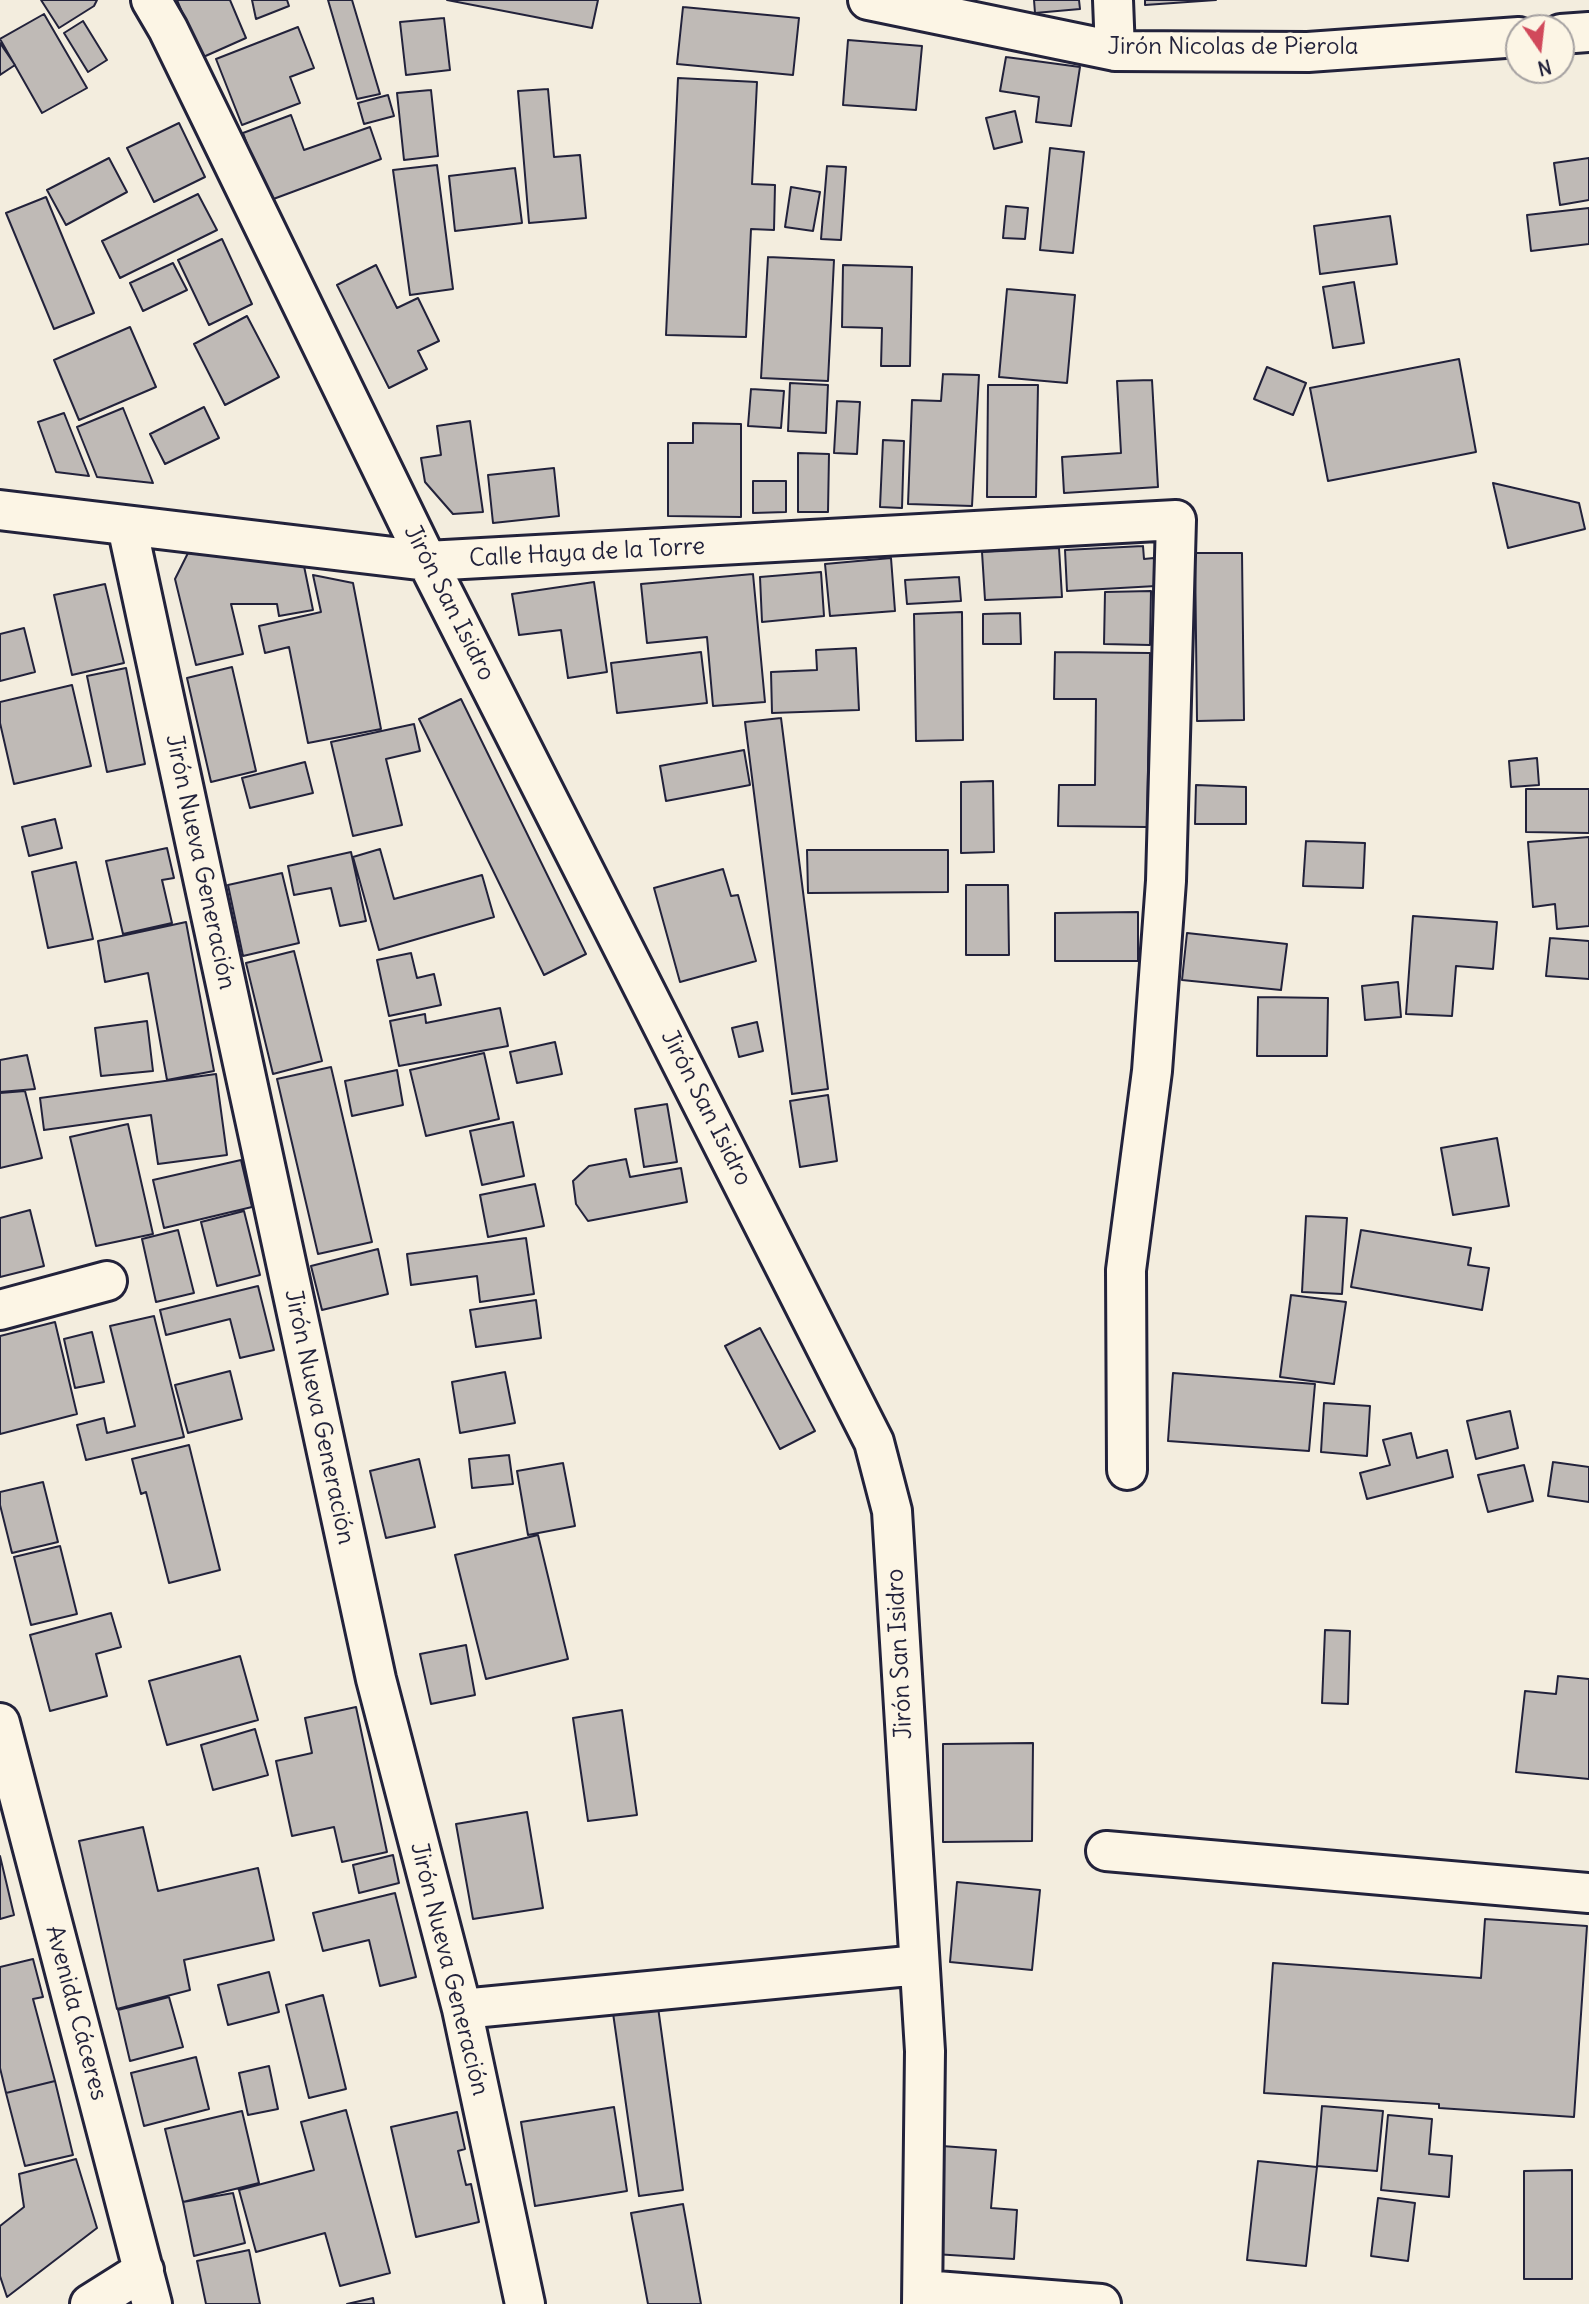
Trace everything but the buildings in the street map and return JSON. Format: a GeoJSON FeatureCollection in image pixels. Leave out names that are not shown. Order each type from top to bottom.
{"type":"FeatureCollection","features":[{"type":"Feature","properties":{"kind":"street","name":"Jirón San Isidro"},"geometry":{"type":"LineString","coordinates":[[151,0],[174,41],[427,561],[874,1442],[892,1511],[925,2051],[922,2297]]}},
{"type":"Feature","properties":{"kind":"street","name":"Jirón Nicolas de Pierola"},"geometry":{"type":"LineString","coordinates":[[868,0],[1115,51],[1308,52],[1505,38]]}},
{"type":"Feature","properties":{"kind":"street"},"geometry":{"type":"LineString","coordinates":[[1113,0],[1115,51]]}},
{"type":"Feature","properties":{"kind":"street","name":"Calle Haya de la Torre"},"geometry":{"type":"LineString","coordinates":[[0,510],[427,561],[1176,520],[1166,881],[1152,1071],[1126,1270],[1127,1470]]}},
{"type":"Feature","properties":{"kind":"street","name":"Jirón Nueva Generación"},"geometry":{"type":"LineString","coordinates":[[127,526],[376,1679],[462,2009],[525,2304]]}},
{"type":"Feature","properties":{"kind":"street"},"geometry":{"type":"LineString","coordinates":[[0,1310],[107,1281]]}},
{"type":"Feature","properties":{"kind":"street","name":"Avenida Cáceres"},"geometry":{"type":"LineString","coordinates":[[0,1723],[148,2287]]}},
{"type":"Feature","properties":{"kind":"street"},"geometry":{"type":"LineString","coordinates":[[1105,1851],[1589,1893]]}},
{"type":"Feature","properties":{"kind":"street"},"geometry":{"type":"LineString","coordinates":[[462,2009],[919,1965]]}},
{"type":"Feature","properties":{"kind":"street"},"geometry":{"type":"LineString","coordinates":[[90,2304],[148,2287]]}},
{"type":"Feature","properties":{"kind":"street"},"geometry":{"type":"LineString","coordinates":[[922,2297],[1101,2304]]}}]}
